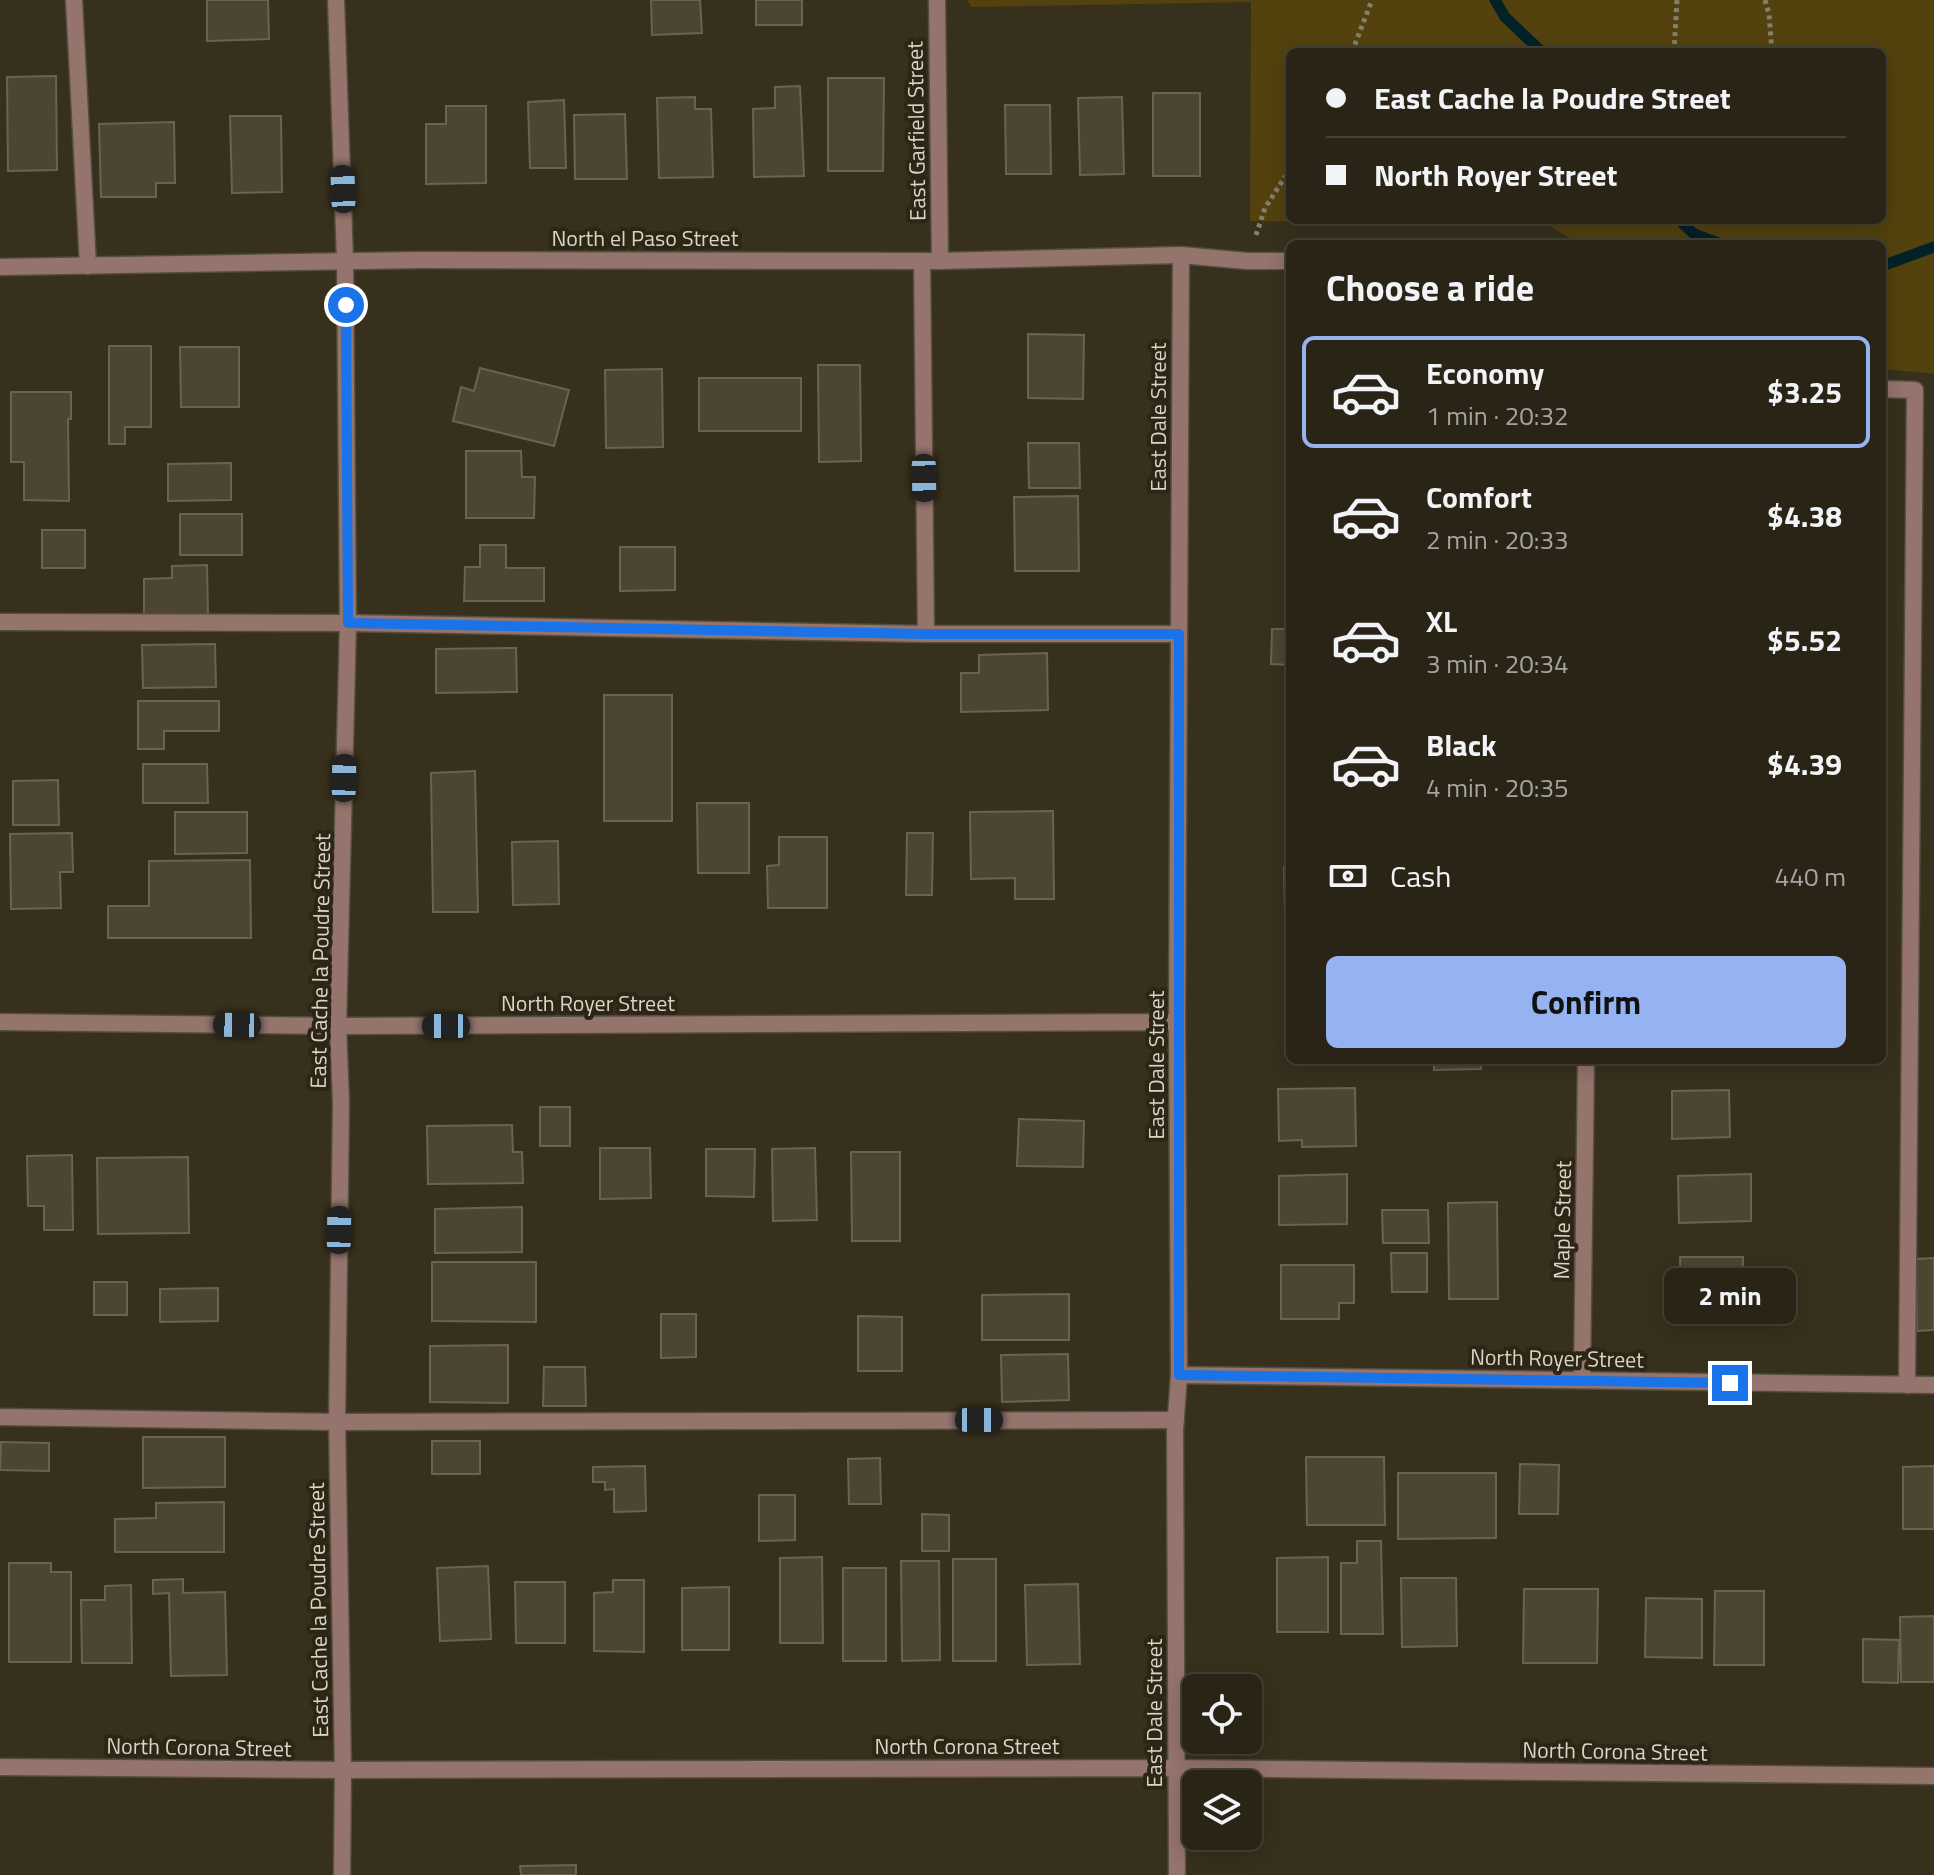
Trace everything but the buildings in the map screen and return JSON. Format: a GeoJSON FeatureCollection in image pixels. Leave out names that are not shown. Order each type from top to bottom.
{"type":"FeatureCollection","features":[{"type":"Feature","properties":{"kind":"street"},"geometry":{"type":"LineString","coordinates":[[74,0],[88,266]]}},
{"type":"Feature","properties":{"kind":"street","name":"East Cache la Poudre Street"},"geometry":{"type":"LineString","coordinates":[[336,0],[345,261],[348,623],[338,1026],[341,1102],[337,1422],[342,1875]]}},
{"type":"Feature","properties":{"kind":"street","name":"East Garfield Street"},"geometry":{"type":"LineString","coordinates":[[937,0],[940,261]]}},
{"type":"Feature","properties":{"kind":"street","name":"North el Paso Street"},"geometry":{"type":"LineString","coordinates":[[0,267],[345,261],[940,261],[1181,255],[1286,261]]}},
{"type":"Feature","properties":{"kind":"street","name":"East Dale Street"},"geometry":{"type":"LineString","coordinates":[[1177,1875],[1181,255]]}},
{"type":"Feature","properties":{"kind":"street"},"geometry":{"type":"LineString","coordinates":[[922,261],[926,634]]}},
{"type":"Feature","properties":{"kind":"street"},"geometry":{"type":"LineString","coordinates":[[1886,389],[1915,390],[1907,1385]]}},
{"type":"Feature","properties":{"kind":"street"},"geometry":{"type":"LineString","coordinates":[[0,622],[348,623],[926,634],[1179,634]]}},
{"type":"Feature","properties":{"kind":"street","name":"North Royer Street"},"geometry":{"type":"LineString","coordinates":[[0,1022],[338,1026],[1177,1022]]}},
{"type":"Feature","properties":{"kind":"street","name":"Maple Street"},"geometry":{"type":"LineString","coordinates":[[1582,1380],[1586,1064]]}},
{"type":"Feature","properties":{"kind":"street","name":"North Royer Street"},"geometry":{"type":"LineString","coordinates":[[1179,1375],[1934,1385]]}},
{"type":"Feature","properties":{"kind":"street"},"geometry":{"type":"LineString","coordinates":[[0,1417],[337,1422],[1176,1420]]}},
{"type":"Feature","properties":{"kind":"street","name":"North Corona Street"},"geometry":{"type":"LineString","coordinates":[[0,1767],[343,1770],[1176,1768],[1934,1776]]}},
{"type":"Feature","properties":{"kind":"path"},"geometry":{"type":"LineString","coordinates":[[1354,48],[1372,0]]}},
{"type":"Feature","properties":{"kind":"path"},"geometry":{"type":"LineString","coordinates":[[1674,48],[1677,0]]}},
{"type":"Feature","properties":{"kind":"path"},"geometry":{"type":"LineString","coordinates":[[1765,0],[1772,48]]}},
{"type":"Feature","properties":{"kind":"path"},"geometry":{"type":"LineString","coordinates":[[1247,261],[1265,208],[1286,175]]}},
{"type":"Feature","properties":{"kind":"shaded area"},"geometry":{"type":"Polygon","coordinates":[[[967,0],[1934,0],[1934,374],[1886,369],[1886,240],[1573,240],[1546,224],[1886,224],[1886,48],[1286,48],[1286,221],[1250,221],[1251,2],[971,7],[967,0]]]}},
{"type":"Feature","properties":{"kind":"waterway"},"geometry":{"type":"LineString","coordinates":[[1495,0],[1505,17],[1538,48]]}},
{"type":"Feature","properties":{"kind":"waterway"},"geometry":{"type":"LineString","coordinates":[[1683,224],[1694,234],[1710,240]]}},
{"type":"Feature","properties":{"kind":"waterway"},"geometry":{"type":"LineString","coordinates":[[1886,265],[1934,247]]}},
{"type":"Feature","properties":{"kind":"route"},"geometry":{"type":"LineString","coordinates":[[346,305],[348,623],[926,634],[1179,634],[1179,1375],[1730,1383]]}}]}
